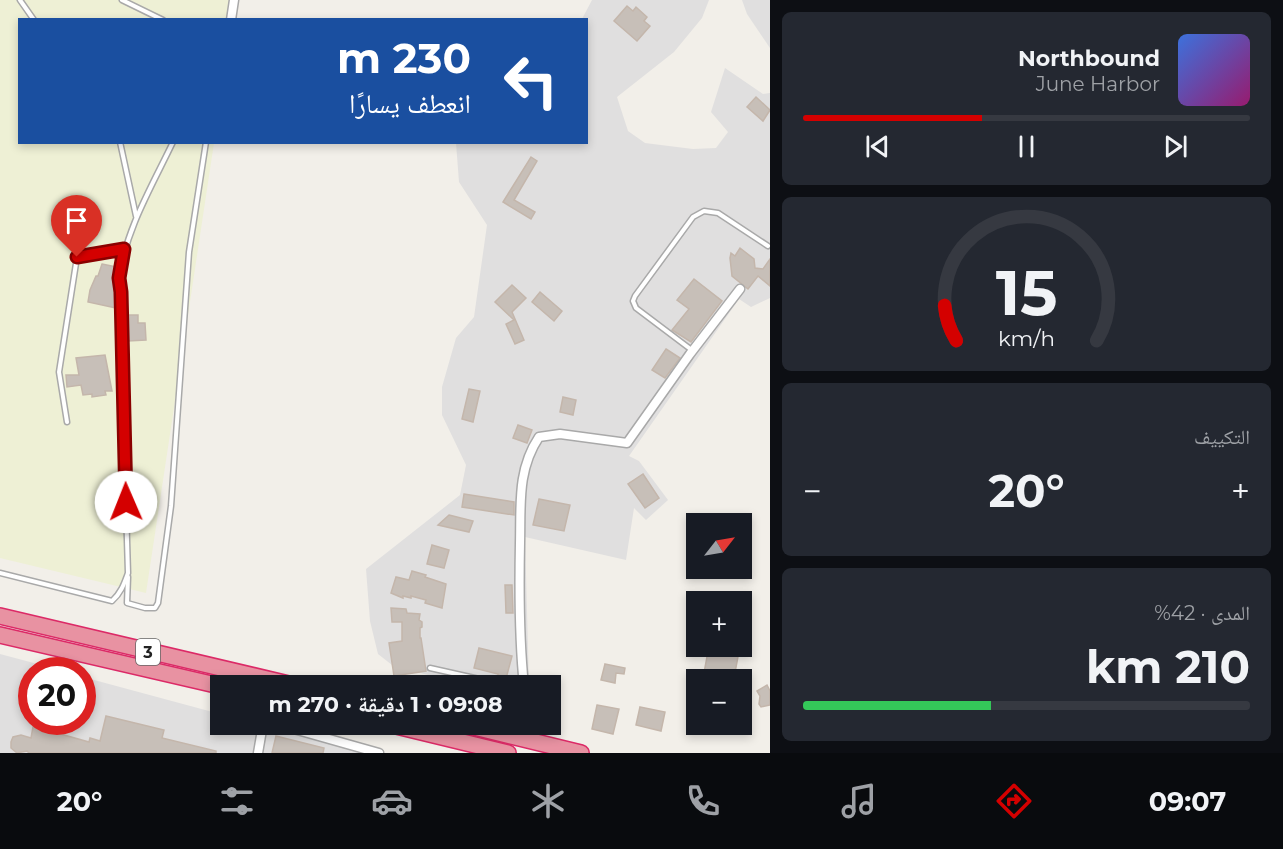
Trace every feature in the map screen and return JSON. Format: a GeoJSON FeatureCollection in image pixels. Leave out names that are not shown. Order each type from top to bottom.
{"type":"FeatureCollection","features":[{"type":"Feature","properties":{"kind":"highway","name":"3"},"geometry":{"type":"LineString","coordinates":[[0,616],[250,675]]}},
{"type":"Feature","properties":{"kind":"highway"},"geometry":{"type":"LineString","coordinates":[[43,646],[49,636],[49,628]]}},
{"type":"Feature","properties":{"kind":"highway"},"geometry":{"type":"LineString","coordinates":[[60,650],[64,632]]}},
{"type":"Feature","properties":{"kind":"highway","name":"3"},"geometry":{"type":"LineString","coordinates":[[0,635],[210,684]]}},
{"type":"Feature","properties":{"kind":"highway"},"geometry":{"type":"LineString","coordinates":[[434,735],[508,753]]}},
{"type":"Feature","properties":{"kind":"highway"},"geometry":{"type":"LineString","coordinates":[[533,735],[581,753]]}},
{"type":"Feature","properties":{"kind":"street"},"geometry":{"type":"LineString","coordinates":[[231,18],[234,0]]}},
{"type":"Feature","properties":{"kind":"street"},"geometry":{"type":"LineString","coordinates":[[523,675],[519,640],[519,510],[524,470],[530,451],[539,436],[560,434],[627,443],[740,289]]}},
{"type":"Feature","properties":{"kind":"street"},"geometry":{"type":"LineString","coordinates":[[258,753],[260,735]]}},
{"type":"Feature","properties":{"kind":"street"},"geometry":{"type":"LineString","coordinates":[[326,735],[379,753]]}},
{"type":"Feature","properties":{"kind":"lane"},"geometry":{"type":"LineString","coordinates":[[20,0],[33,18]]}},
{"type":"Feature","properties":{"kind":"lane"},"geometry":{"type":"LineString","coordinates":[[122,0],[159,18]]}},
{"type":"Feature","properties":{"kind":"lane"},"geometry":{"type":"LineString","coordinates":[[120,144],[137,217]]}},
{"type":"Feature","properties":{"kind":"lane"},"geometry":{"type":"LineString","coordinates":[[172,144],[124,249],[119,278],[127,603],[145,608],[155,608],[158,603],[171,506],[189,252],[206,144]]}},
{"type":"Feature","properties":{"kind":"lane"},"geometry":{"type":"LineString","coordinates":[[693,351],[636,308],[633,301],[635,296],[693,217],[704,211],[718,213],[768,246]]}},
{"type":"Feature","properties":{"kind":"lane"},"geometry":{"type":"LineString","coordinates":[[67,422],[59,372],[77,257],[124,249]]}},
{"type":"Feature","properties":{"kind":"lane"},"geometry":{"type":"LineString","coordinates":[[0,573],[112,602],[118,596],[128,573]]}},
{"type":"Feature","properties":{"kind":"lane"},"geometry":{"type":"LineString","coordinates":[[430,668],[461,675]]}},
{"type":"Feature","properties":{"kind":"shaded area"},"geometry":{"type":"Polygon","coordinates":[[[592,0],[709,0],[702,18],[674,52],[617,97],[628,131],[645,143],[693,149],[716,148],[728,132],[711,112],[725,68],[763,94],[770,93],[770,298],[751,307],[739,299],[629,456],[639,461],[668,500],[646,520],[634,508],[626,560],[525,537],[529,675],[428,675],[392,665],[378,654],[370,621],[366,569],[460,495],[466,465],[442,415],[442,387],[456,338],[474,317],[487,225],[459,182],[456,144],[588,144],[588,18],[583,18],[592,0]]]}},
{"type":"Feature","properties":{"kind":"shaded area"},"geometry":{"type":"Polygon","coordinates":[[[742,0],[770,0],[770,48],[747,14],[742,0]]]}},
{"type":"Feature","properties":{"kind":"shaded area"},"geometry":{"type":"Polygon","coordinates":[[[0,654],[18,659],[18,735],[96,735],[96,681],[210,711],[210,735],[298,735],[365,753],[0,753],[0,654]]]}},
{"type":"Feature","properties":{"kind":"green space"},"geometry":{"type":"Polygon","coordinates":[[[0,0],[235,0],[232,18],[18,18],[18,144],[214,144],[146,593],[0,558],[0,0]]]}},
{"type":"Feature","properties":{"kind":"building"},"geometry":{"type":"Polygon","coordinates":[[[627,6],[633,11],[636,7],[647,17],[644,21],[650,26],[637,41],[614,21],[627,6]]]}},
{"type":"Feature","properties":{"kind":"building"},"geometry":{"type":"Polygon","coordinates":[[[756,97],[770,110],[763,121],[747,107],[756,97]]]}},
{"type":"Feature","properties":{"kind":"building"},"geometry":{"type":"Polygon","coordinates":[[[531,157],[537,161],[514,200],[535,212],[531,219],[503,202],[531,157]]]}},
{"type":"Feature","properties":{"kind":"building"},"geometry":{"type":"Polygon","coordinates":[[[740,248],[754,259],[755,268],[763,269],[770,259],[770,286],[758,276],[748,289],[732,276],[731,253],[735,256],[740,248]]]}},
{"type":"Feature","properties":{"kind":"building"},"geometry":{"type":"Polygon","coordinates":[[[102,264],[117,267],[114,290],[116,308],[88,302],[90,290],[102,264]]]}},
{"type":"Feature","properties":{"kind":"building"},"geometry":{"type":"Polygon","coordinates":[[[694,279],[722,301],[691,342],[672,330],[689,309],[677,300],[694,279]]]}},
{"type":"Feature","properties":{"kind":"building"},"geometry":{"type":"Polygon","coordinates":[[[512,285],[526,298],[512,312],[524,340],[515,344],[506,324],[514,320],[495,302],[512,285]]]}},
{"type":"Feature","properties":{"kind":"building"},"geometry":{"type":"Polygon","coordinates":[[[540,292],[562,311],[554,321],[532,302],[540,292]]]}},
{"type":"Feature","properties":{"kind":"building"},"geometry":{"type":"Polygon","coordinates":[[[127,315],[138,315],[138,323],[145,323],[146,340],[128,341],[127,315]]]}},
{"type":"Feature","properties":{"kind":"building"},"geometry":{"type":"Polygon","coordinates":[[[666,349],[680,358],[665,378],[652,370],[666,349]]]}},
{"type":"Feature","properties":{"kind":"building"},"geometry":{"type":"Polygon","coordinates":[[[105,355],[112,391],[105,391],[106,395],[92,397],[92,394],[83,395],[81,385],[67,387],[66,375],[79,375],[76,358],[105,355]]]}},
{"type":"Feature","properties":{"kind":"building"},"geometry":{"type":"Polygon","coordinates":[[[469,389],[480,391],[473,422],[462,419],[469,389]]]}},
{"type":"Feature","properties":{"kind":"building"},"geometry":{"type":"Polygon","coordinates":[[[563,397],[576,400],[573,415],[560,412],[563,397]]]}},
{"type":"Feature","properties":{"kind":"building"},"geometry":{"type":"Polygon","coordinates":[[[518,425],[532,430],[527,443],[513,438],[518,425]]]}},
{"type":"Feature","properties":{"kind":"building"},"geometry":{"type":"Polygon","coordinates":[[[643,474],[659,498],[645,508],[628,484],[643,474]]]}},
{"type":"Feature","properties":{"kind":"building"},"geometry":{"type":"Polygon","coordinates":[[[464,494],[514,502],[514,515],[462,507],[464,494]]]}},
{"type":"Feature","properties":{"kind":"building"},"geometry":{"type":"Polygon","coordinates":[[[539,499],[570,505],[564,531],[533,525],[539,499]]]}},
{"type":"Feature","properties":{"kind":"building"},"geometry":{"type":"Polygon","coordinates":[[[449,515],[473,521],[469,532],[438,525],[449,515]]]}},
{"type":"Feature","properties":{"kind":"building"},"geometry":{"type":"Polygon","coordinates":[[[432,545],[449,550],[444,568],[427,564],[432,545]]]}},
{"type":"Feature","properties":{"kind":"building"},"geometry":{"type":"Polygon","coordinates":[[[412,571],[446,584],[442,608],[425,603],[426,600],[411,596],[411,598],[403,596],[403,598],[391,593],[396,577],[409,580],[412,571]]]}},
{"type":"Feature","properties":{"kind":"building"},"geometry":{"type":"Polygon","coordinates":[[[505,585],[512,585],[513,613],[506,613],[505,585]]]}},
{"type":"Feature","properties":{"kind":"building"},"geometry":{"type":"Polygon","coordinates":[[[391,608],[406,609],[407,613],[420,614],[419,620],[422,622],[422,627],[420,638],[426,671],[394,675],[389,643],[402,641],[402,622],[392,622],[391,608]]]}},
{"type":"Feature","properties":{"kind":"building"},"geometry":{"type":"Polygon","coordinates":[[[479,648],[512,656],[507,675],[498,675],[474,668],[479,648]]]}},
{"type":"Feature","properties":{"kind":"building"},"geometry":{"type":"Polygon","coordinates":[[[707,657],[738,657],[736,669],[705,669],[707,657]]]}},
{"type":"Feature","properties":{"kind":"building"},"geometry":{"type":"Polygon","coordinates":[[[605,664],[625,668],[624,674],[616,673],[615,683],[601,680],[605,664]]]}},
{"type":"Feature","properties":{"kind":"building"},"geometry":{"type":"Polygon","coordinates":[[[767,685],[770,691],[770,705],[761,707],[757,691],[767,685]]]}},
{"type":"Feature","properties":{"kind":"building"},"geometry":{"type":"Polygon","coordinates":[[[597,705],[619,709],[613,734],[592,729],[597,705]]]}},
{"type":"Feature","properties":{"kind":"building"},"geometry":{"type":"Polygon","coordinates":[[[640,707],[665,712],[661,731],[636,725],[640,707]]]}},
{"type":"Feature","properties":{"kind":"building"},"geometry":{"type":"Polygon","coordinates":[[[106,716],[164,730],[162,738],[216,751],[216,753],[29,753],[27,751],[17,753],[11,748],[13,737],[21,735],[31,738],[32,735],[64,735],[89,742],[90,738],[100,741],[106,716]]]}},
{"type":"Feature","properties":{"kind":"building"},"geometry":{"type":"Polygon","coordinates":[[[276,736],[324,748],[323,753],[272,753],[276,736]]]}},
{"type":"Feature","properties":{"kind":"route"},"geometry":{"type":"LineString","coordinates":[[77,257],[124,249],[119,278],[126,502]]}}]}
